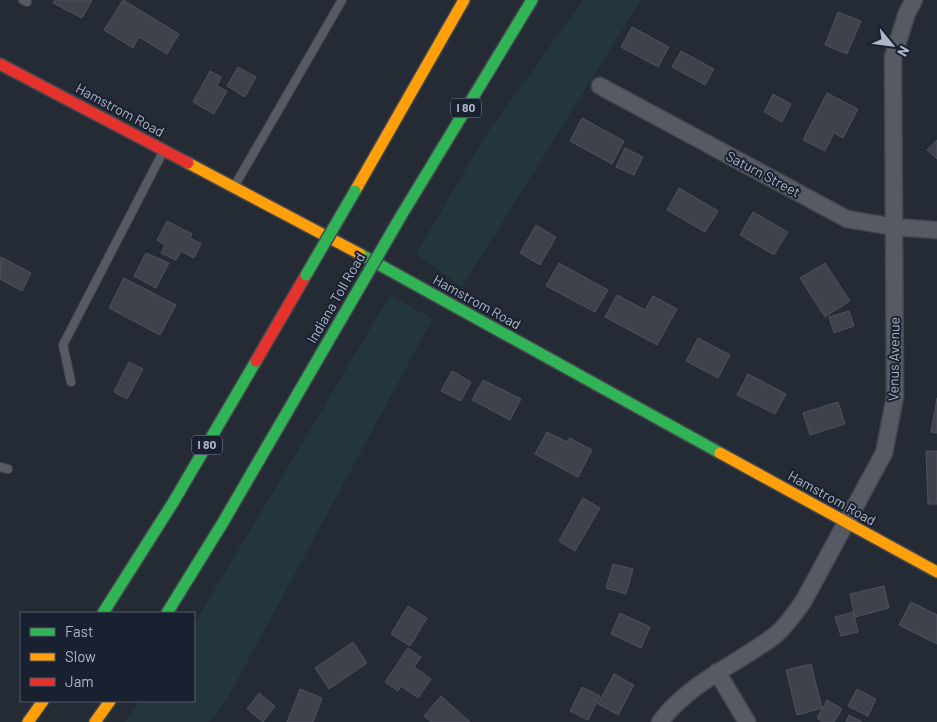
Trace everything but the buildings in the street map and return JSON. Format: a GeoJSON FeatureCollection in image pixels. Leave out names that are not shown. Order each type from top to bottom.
{"type":"FeatureCollection","features":[{"type":"Feature","properties":{"kind":"main road","name":"I 80"},"geometry":{"type":"LineString","coordinates":[[104,612],[174,501],[464,0]]}},
{"type":"Feature","properties":{"kind":"main road","name":"Indiana Toll Road"},"geometry":{"type":"LineString","coordinates":[[168,612],[222,524],[400,216],[532,0]]}},
{"type":"Feature","properties":{"kind":"main road","name":"Hamstrom Road"},"geometry":{"type":"LineString","coordinates":[[0,64],[322,233],[937,572]]}},
{"type":"Feature","properties":{"kind":"main road"},"geometry":{"type":"LineString","coordinates":[[28,722],[42,702]]}},
{"type":"Feature","properties":{"kind":"main road"},"geometry":{"type":"LineString","coordinates":[[96,722],[109,702]]}},
{"type":"Feature","properties":{"kind":"street","name":"Venus Avenue"},"geometry":{"type":"LineString","coordinates":[[660,722],[670,709],[688,693],[774,636],[790,620],[803,602],[884,453],[895,397],[894,57],[907,13],[914,0]]}},
{"type":"Feature","properties":{"kind":"street","name":"Saturn Street"},"geometry":{"type":"LineString","coordinates":[[600,86],[846,219],[894,227],[937,230]]}},
{"type":"Feature","properties":{"kind":"street"},"geometry":{"type":"LineString","coordinates":[[717,672],[747,722]]}},
{"type":"Feature","properties":{"kind":"lane"},"geometry":{"type":"LineString","coordinates":[[234,187],[342,0]]}},
{"type":"Feature","properties":{"kind":"lane"},"geometry":{"type":"LineString","coordinates":[[71,382],[63,344],[164,150]]}},
{"type":"Feature","properties":{"kind":"green space"},"geometry":{"type":"Polygon","coordinates":[[[583,0],[641,0],[462,287],[416,254],[486,135],[583,0]]]}},
{"type":"Feature","properties":{"kind":"green space"},"geometry":{"type":"Polygon","coordinates":[[[390,296],[433,318],[226,701],[209,722],[125,722],[139,702],[195,702],[195,622],[390,296]]]}},
{"type":"Feature","properties":{"kind":"traffic: fast"},"geometry":{"type":"LineString","coordinates":[[401,216],[532,0]]}},
{"type":"Feature","properties":{"kind":"traffic: fast"},"geometry":{"type":"LineString","coordinates":[[306,275],[355,191]]}},
{"type":"Feature","properties":{"kind":"traffic: fast"},"geometry":{"type":"LineString","coordinates":[[354,297],[401,216]]}},
{"type":"Feature","properties":{"kind":"traffic: fast"},"geometry":{"type":"LineString","coordinates":[[360,254],[720,453]]}},
{"type":"Feature","properties":{"kind":"traffic: fast"},"geometry":{"type":"LineString","coordinates":[[168,612],[222,524],[354,297]]}},
{"type":"Feature","properties":{"kind":"traffic: fast"},"geometry":{"type":"LineString","coordinates":[[104,612],[174,501],[256,361]]}},
{"type":"Feature","properties":{"kind":"traffic: slow"},"geometry":{"type":"LineString","coordinates":[[355,191],[464,0]]}},
{"type":"Feature","properties":{"kind":"traffic: slow"},"geometry":{"type":"LineString","coordinates":[[188,163],[360,254]]}},
{"type":"Feature","properties":{"kind":"traffic: slow"},"geometry":{"type":"LineString","coordinates":[[720,453],[937,572]]}},
{"type":"Feature","properties":{"kind":"traffic: slow"},"geometry":{"type":"LineString","coordinates":[[28,722],[42,702]]}},
{"type":"Feature","properties":{"kind":"traffic: slow"},"geometry":{"type":"LineString","coordinates":[[95,722],[109,702]]}},
{"type":"Feature","properties":{"kind":"traffic: jam"},"geometry":{"type":"LineString","coordinates":[[0,64],[188,163]]}},
{"type":"Feature","properties":{"kind":"traffic: jam"},"geometry":{"type":"LineString","coordinates":[[256,361],[306,275]]}}]}
